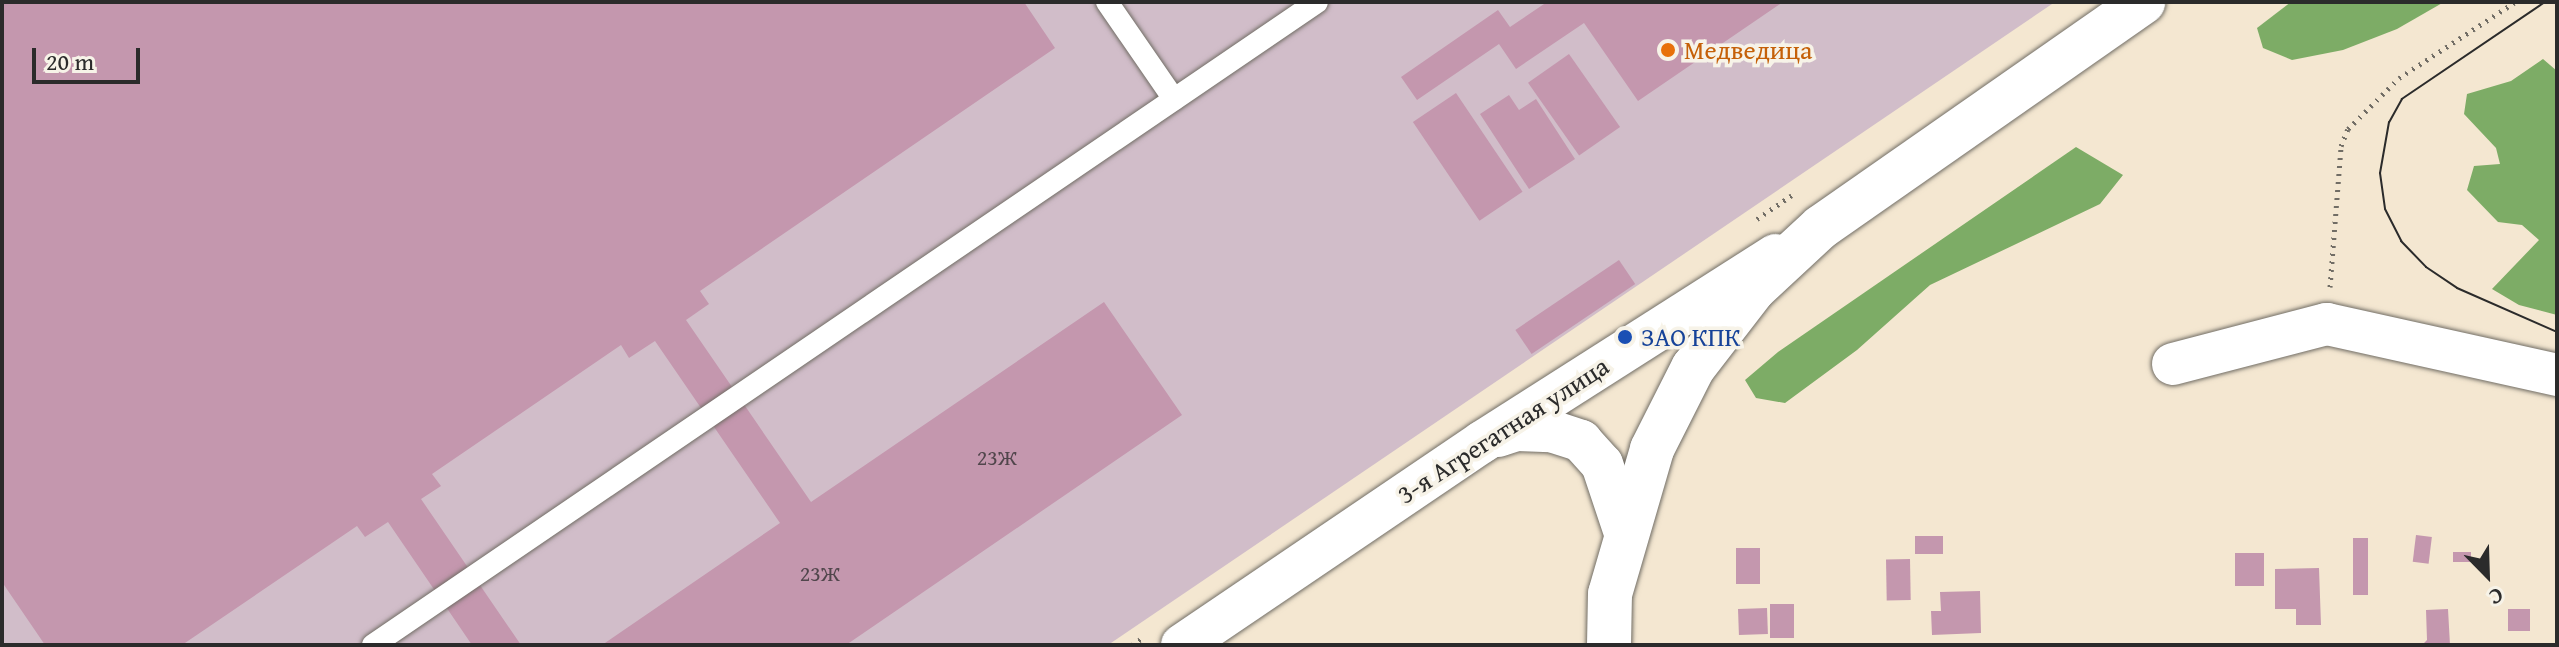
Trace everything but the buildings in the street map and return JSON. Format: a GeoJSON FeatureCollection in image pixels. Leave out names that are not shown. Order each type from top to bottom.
{"type":"FeatureCollection","features":[{"type":"Feature","properties":{"kind":"street","name":"3-я Агрегатная улица"},"geometry":{"type":"LineString","coordinates":[[1182,645],[1482,442],[1821,227],[2143,2]]}},
{"type":"Feature","properties":{"kind":"street"},"geometry":{"type":"LineString","coordinates":[[1609,645],[1610,594],[1624,530],[1652,449],[1693,368],[1754,289],[1821,227]]}},
{"type":"Feature","properties":{"kind":"street"},"geometry":{"type":"LineString","coordinates":[[2173,364],[2327,324],[2557,375]]}},
{"type":"Feature","properties":{"kind":"street"},"geometry":{"type":"LineString","coordinates":[[1482,442],[1517,430],[1551,431],[1581,441],[1602,464],[1624,530]]}},
{"type":"Feature","properties":{"kind":"lane"},"geometry":{"type":"LineString","coordinates":[[1107,2],[1174,99]]}},
{"type":"Feature","properties":{"kind":"lane"},"geometry":{"type":"LineString","coordinates":[[373,645],[1174,99],[1302,6]]}},
{"type":"Feature","properties":{"kind":"path"},"geometry":{"type":"LineString","coordinates":[[2327,324],[2344,137],[2399,78],[2515,2]]}},
{"type":"Feature","properties":{"kind":"shaded area"},"geometry":{"type":"Polygon","coordinates":[[[2,2],[2055,2],[1108,645],[2,645],[2,2]]]}},
{"type":"Feature","properties":{"kind":"green space"},"geometry":{"type":"Polygon","coordinates":[[[2291,2],[2444,2],[2397,29],[2343,50],[2292,60],[2263,48],[2257,28],[2291,2]]]}},
{"type":"Feature","properties":{"kind":"green space"},"geometry":{"type":"Polygon","coordinates":[[[2543,59],[2557,71],[2557,315],[2519,305],[2492,289],[2539,240],[2522,225],[2498,222],[2467,190],[2474,166],[2500,164],[2496,148],[2464,114],[2467,94],[2511,81],[2543,59]]]}},
{"type":"Feature","properties":{"kind":"green space"},"geometry":{"type":"Polygon","coordinates":[[[2076,147],[2123,175],[2100,204],[1930,285],[1857,350],[1785,403],[1756,398],[1745,380],[1778,352],[2076,147]]]}},
{"type":"Feature","properties":{"kind":"tram line"},"geometry":{"type":"LineString","coordinates":[[2545,2],[2402,99],[2389,122],[2380,173],[2385,209],[2401,241],[2426,267],[2457,288],[2557,332]]}},
{"type":"Feature","properties":{"kind":"place","name":"Медведица"},"geometry":{"type":"Point","coordinates":[1668,50]}},
{"type":"Feature","properties":{"kind":"place","name":"ЗАО КПК"},"geometry":{"type":"Point","coordinates":[1625,337]}}]}
